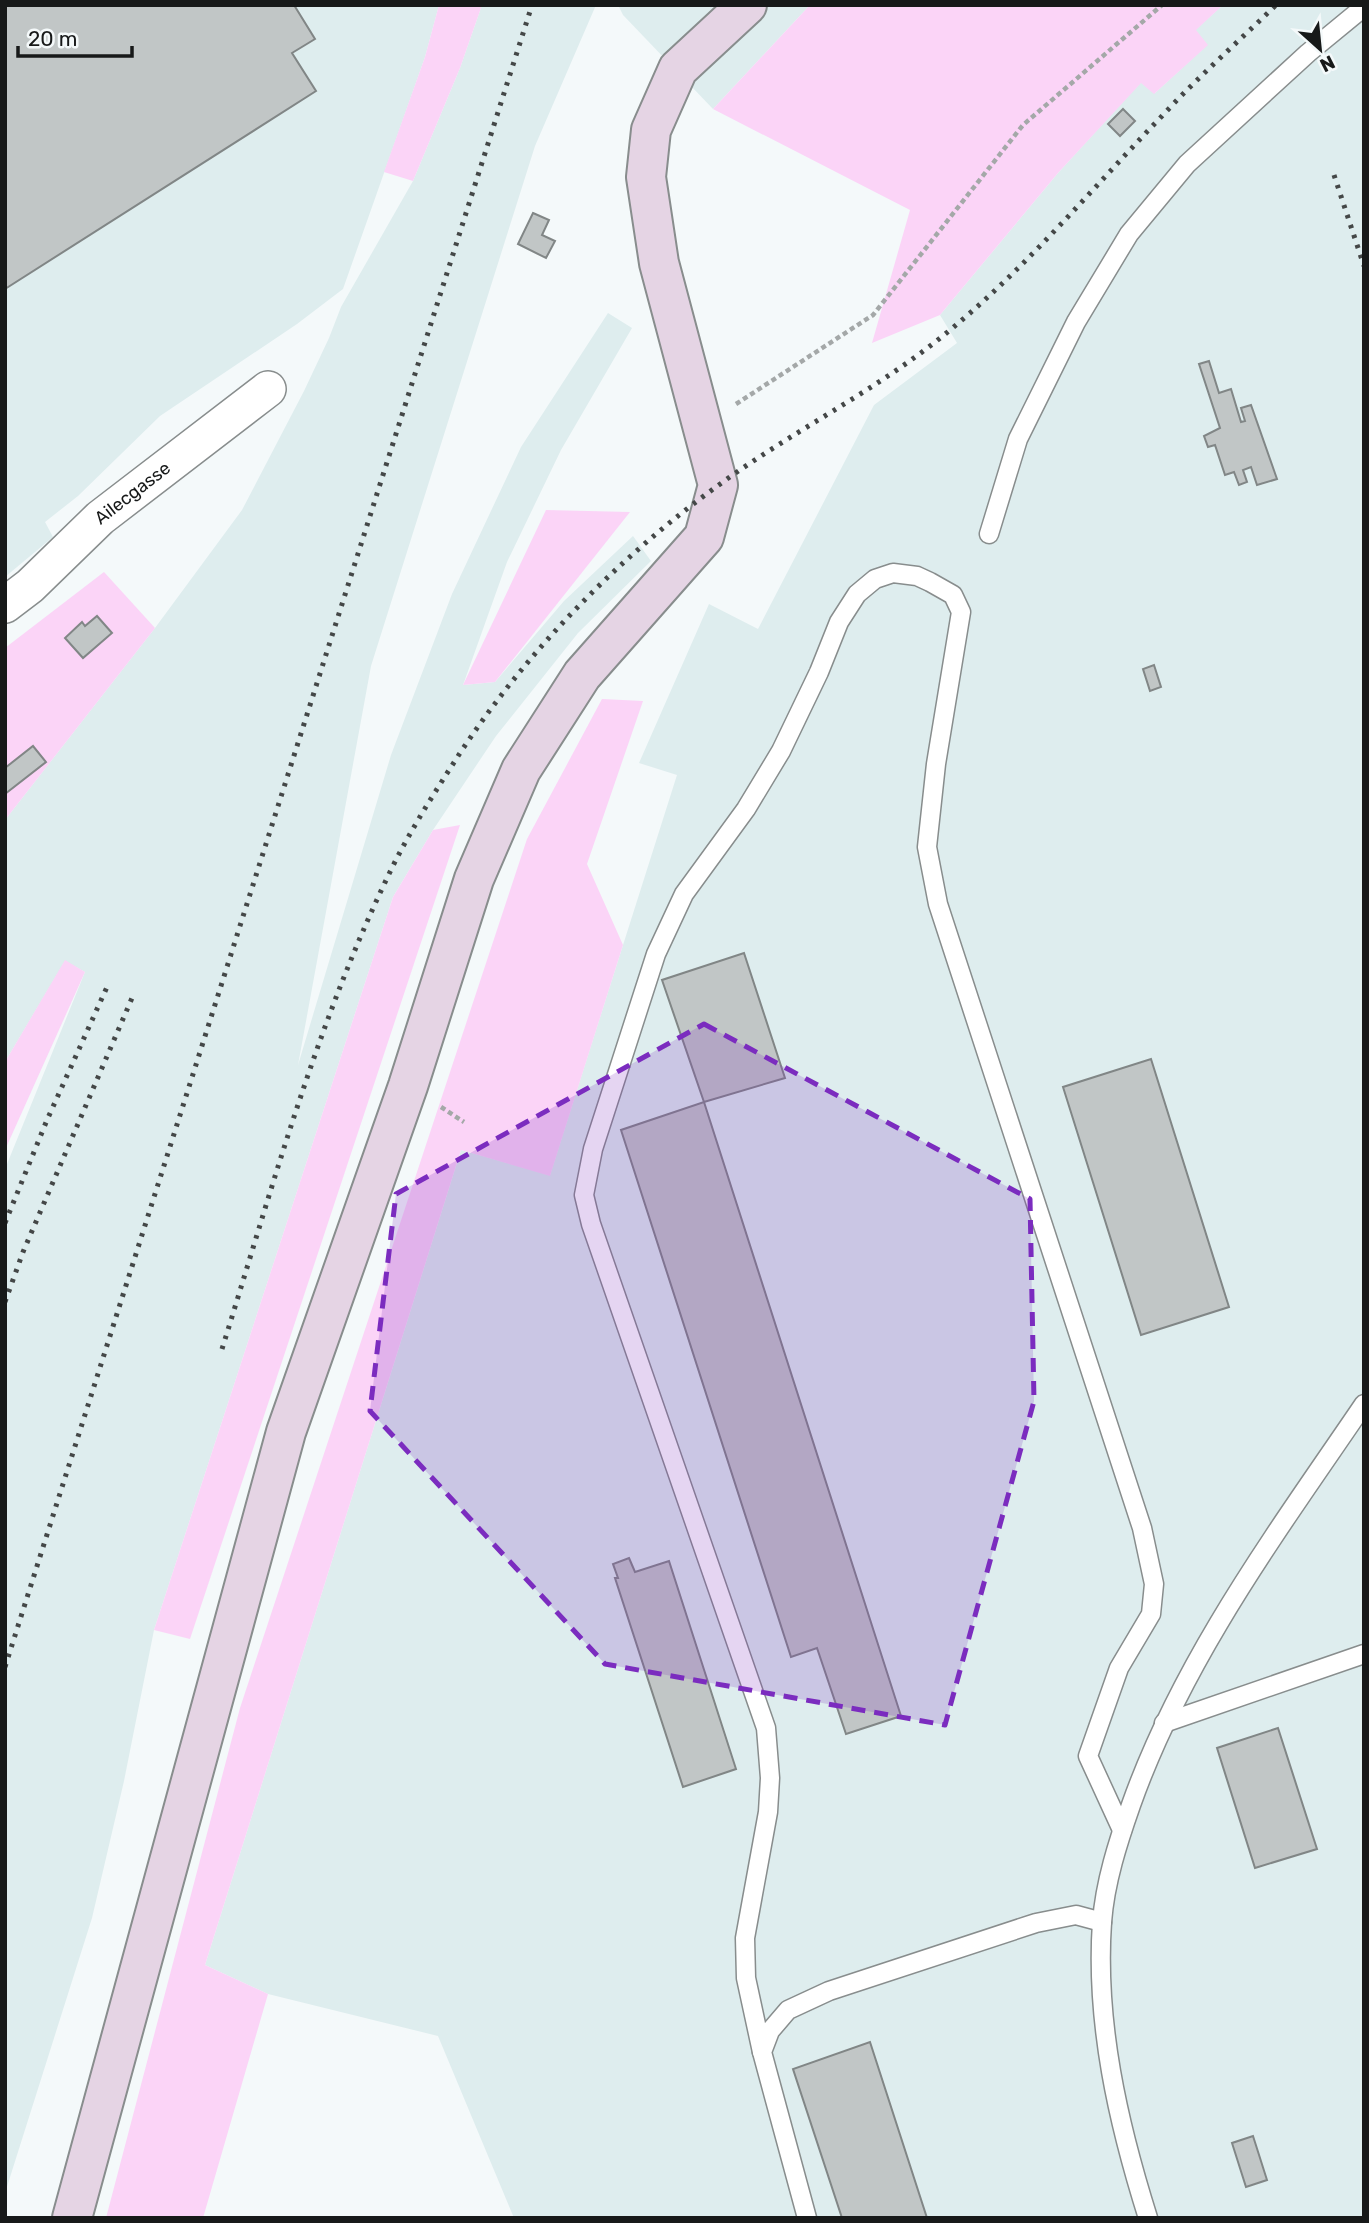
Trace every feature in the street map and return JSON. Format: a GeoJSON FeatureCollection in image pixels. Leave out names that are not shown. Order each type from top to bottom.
{"type":"FeatureCollection","features":[{"type":"Feature","properties":{"kind":"street"},"geometry":{"type":"LineString","coordinates":[[72,2218],[286,1432],[408,1086],[474,878],[521,770],[582,675],[704,537],[718,485],[659,263],[646,177],[651,130],[678,69],[747,5]]}},
{"type":"Feature","properties":{"kind":"street","name":"Ailecgasse"},"geometry":{"type":"LineString","coordinates":[[5,605],[30,586],[100,519],[268,389]]}},
{"type":"Feature","properties":{"kind":"lane"},"geometry":{"type":"LineString","coordinates":[[989,534],[1018,439],[1076,322],[1129,234],[1187,164],[1308,53],[1364,7]]}},
{"type":"Feature","properties":{"kind":"lane"},"geometry":{"type":"LineString","coordinates":[[807,2218],[762,2052],[746,1979],[745,1938],[768,1812],[770,1779],[766,1728],[591,1224],[584,1195],[593,1149],[656,954],[684,894],[746,809],[781,751],[819,672],[839,622],[851,603],[857,594],[875,579],[893,573],[916,576],[953,595],[961,612],[936,764],[927,847],[929,859],[938,904],[1142,1528],[1154,1584],[1151,1615],[1119,1668],[1088,1756],[1122,1829]]}},
{"type":"Feature","properties":{"kind":"lane"},"geometry":{"type":"LineString","coordinates":[[1149,2218],[1137,2181],[1110,2071],[1103,2001],[1102,1922],[1108,1880],[1122,1829],[1164,1723],[1237,1591],[1364,1404]]}},
{"type":"Feature","properties":{"kind":"lane"},"geometry":{"type":"LineString","coordinates":[[1164,1723],[1364,1654]]}},
{"type":"Feature","properties":{"kind":"lane"},"geometry":{"type":"LineString","coordinates":[[762,2052],[770,2031],[789,2010],[829,1991],[1036,1923],[1076,1915],[1102,1922]]}},
{"type":"Feature","properties":{"kind":"path"},"geometry":{"type":"LineString","coordinates":[[703,426],[873,315],[1023,125],[1162,5]]}},
{"type":"Feature","properties":{"kind":"highlighted area"},"geometry":{"type":"Polygon","coordinates":[[[704,1024],[1030,1199],[1034,1401],[945,1725],[605,1664],[370,1411],[396,1194],[704,1024]]]}},
{"type":"Feature","properties":{"kind":"shaded area"},"geometry":{"type":"Polygon","coordinates":[[[5,5],[439,5],[425,57],[343,289],[297,324],[160,416],[78,496],[45,522],[53,537],[5,577],[5,5]]]}},
{"type":"Feature","properties":{"kind":"shaded area"},"geometry":{"type":"Polygon","coordinates":[[[439,5],[482,5],[460,68],[413,181],[384,172],[425,57],[439,5]]]}},
{"type":"Feature","properties":{"kind":"shaded area"},"geometry":{"type":"Polygon","coordinates":[[[482,5],[596,5],[535,146],[371,666],[298,1065],[391,755],[452,594],[521,447],[608,313],[632,328],[561,450],[507,562],[463,685],[495,682],[564,601],[633,536],[651,561],[578,633],[496,736],[433,830],[393,897],[154,1630],[124,1781],[92,1918],[5,2193],[5,1169],[85,972],[65,961],[5,1062],[5,820],[155,628],[242,510],[304,391],[341,307],[413,181],[460,68],[482,5]]]}},
{"type":"Feature","properties":{"kind":"shaded area"},"geometry":{"type":"Polygon","coordinates":[[[618,5],[810,5],[713,109],[623,15],[618,5]]]}},
{"type":"Feature","properties":{"kind":"shaded area"},"geometry":{"type":"Polygon","coordinates":[[[810,5],[1223,5],[1196,30],[1208,45],[1154,94],[1141,83],[1058,173],[940,315],[872,343],[910,210],[713,109],[810,5]]]}},
{"type":"Feature","properties":{"kind":"shaded area"},"geometry":{"type":"Polygon","coordinates":[[[1223,5],[1364,5],[1364,2218],[514,2218],[438,2036],[268,1994],[205,1965],[461,1150],[550,1175],[677,775],[639,763],[709,604],[758,629],[874,405],[957,343],[940,315],[1058,173],[1141,82],[1155,93],[1207,45],[1195,30],[1223,5]]]}},
{"type":"Feature","properties":{"kind":"shaded area"},"geometry":{"type":"Polygon","coordinates":[[[546,510],[630,512],[495,682],[463,685],[546,510]]]}},
{"type":"Feature","properties":{"kind":"shaded area"},"geometry":{"type":"Polygon","coordinates":[[[104,572],[155,628],[5,820],[5,648],[104,572]]]}},
{"type":"Feature","properties":{"kind":"shaded area"},"geometry":{"type":"Polygon","coordinates":[[[602,699],[643,701],[587,864],[623,945],[550,1176],[461,1150],[205,1965],[268,1994],[203,2218],[106,2218],[240,1708],[527,839],[602,699]]]}},
{"type":"Feature","properties":{"kind":"shaded area"},"geometry":{"type":"Polygon","coordinates":[[[460,825],[190,1639],[154,1630],[393,897],[433,830],[460,825]]]}},
{"type":"Feature","properties":{"kind":"shaded area"},"geometry":{"type":"Polygon","coordinates":[[[65,960],[85,972],[5,1150],[5,1062],[65,960]]]}},
{"type":"Feature","properties":{"kind":"building"},"geometry":{"type":"Polygon","coordinates":[[[5,5],[294,5],[315,39],[292,53],[316,91],[5,289],[5,5]]]}},
{"type":"Feature","properties":{"kind":"building"},"geometry":{"type":"Polygon","coordinates":[[[1123,109],[1135,121],[1120,136],[1108,124],[1123,109]]]}},
{"type":"Feature","properties":{"kind":"building"},"geometry":{"type":"Polygon","coordinates":[[[533,213],[549,220],[542,235],[555,241],[546,258],[518,244],[533,213]]]}},
{"type":"Feature","properties":{"kind":"building"},"geometry":{"type":"Polygon","coordinates":[[[1209,361],[1219,393],[1231,389],[1241,422],[1245,421],[1241,408],[1251,405],[1277,479],[1257,485],[1251,467],[1243,470],[1247,482],[1239,485],[1234,472],[1225,475],[1215,445],[1208,447],[1204,436],[1220,428],[1199,364],[1209,361]]]}},
{"type":"Feature","properties":{"kind":"building"},"geometry":{"type":"Polygon","coordinates":[[[97,616],[112,633],[83,658],[65,638],[82,622],[85,626],[97,616]]]}},
{"type":"Feature","properties":{"kind":"building"},"geometry":{"type":"Polygon","coordinates":[[[1154,665],[1161,687],[1150,691],[1143,669],[1154,665]]]}},
{"type":"Feature","properties":{"kind":"building"},"geometry":{"type":"Polygon","coordinates":[[[33,746],[46,762],[5,794],[5,768],[33,746]]]}},
{"type":"Feature","properties":{"kind":"building"},"geometry":{"type":"Polygon","coordinates":[[[744,953],[785,1078],[704,1102],[662,980],[744,953]]]}},
{"type":"Feature","properties":{"kind":"building"},"geometry":{"type":"Polygon","coordinates":[[[1151,1059],[1229,1307],[1141,1335],[1063,1087],[1151,1059]]]}},
{"type":"Feature","properties":{"kind":"building"},"geometry":{"type":"Polygon","coordinates":[[[704,1102],[901,1716],[846,1734],[817,1648],[791,1657],[621,1130],[704,1102]]]}},
{"type":"Feature","properties":{"kind":"building"},"geometry":{"type":"Polygon","coordinates":[[[629,1558],[635,1572],[669,1561],[736,1769],[683,1787],[615,1578],[618,1578],[613,1564],[629,1558]]]}},
{"type":"Feature","properties":{"kind":"building"},"geometry":{"type":"Polygon","coordinates":[[[1278,1728],[1317,1849],[1255,1868],[1217,1748],[1278,1728]]]}},
{"type":"Feature","properties":{"kind":"building"},"geometry":{"type":"Polygon","coordinates":[[[870,2042],[927,2218],[842,2218],[793,2069],[870,2042]]]}},
{"type":"Feature","properties":{"kind":"building"},"geometry":{"type":"Polygon","coordinates":[[[1253,2136],[1267,2180],[1246,2187],[1232,2143],[1253,2136]]]}},
{"type":"Feature","properties":{"kind":"railway"},"geometry":{"type":"LineString","coordinates":[[5,1667],[532,5]]}},
{"type":"Feature","properties":{"kind":"railway"},"geometry":{"type":"LineString","coordinates":[[222,1349],[317,1048],[363,931],[397,858],[423,812],[486,715],[515,678],[576,608],[679,515],[742,468],[878,383],[962,320],[1022,265],[1204,73],[1276,5]]}},
{"type":"Feature","properties":{"kind":"railway"},"geometry":{"type":"LineString","coordinates":[[1334,175],[1364,266]]}},
{"type":"Feature","properties":{"kind":"railway"},"geometry":{"type":"LineString","coordinates":[[5,1223],[47,1120],[107,987]]}},
{"type":"Feature","properties":{"kind":"railway"},"geometry":{"type":"LineString","coordinates":[[5,1302],[23,1252],[132,998]]}}]}
